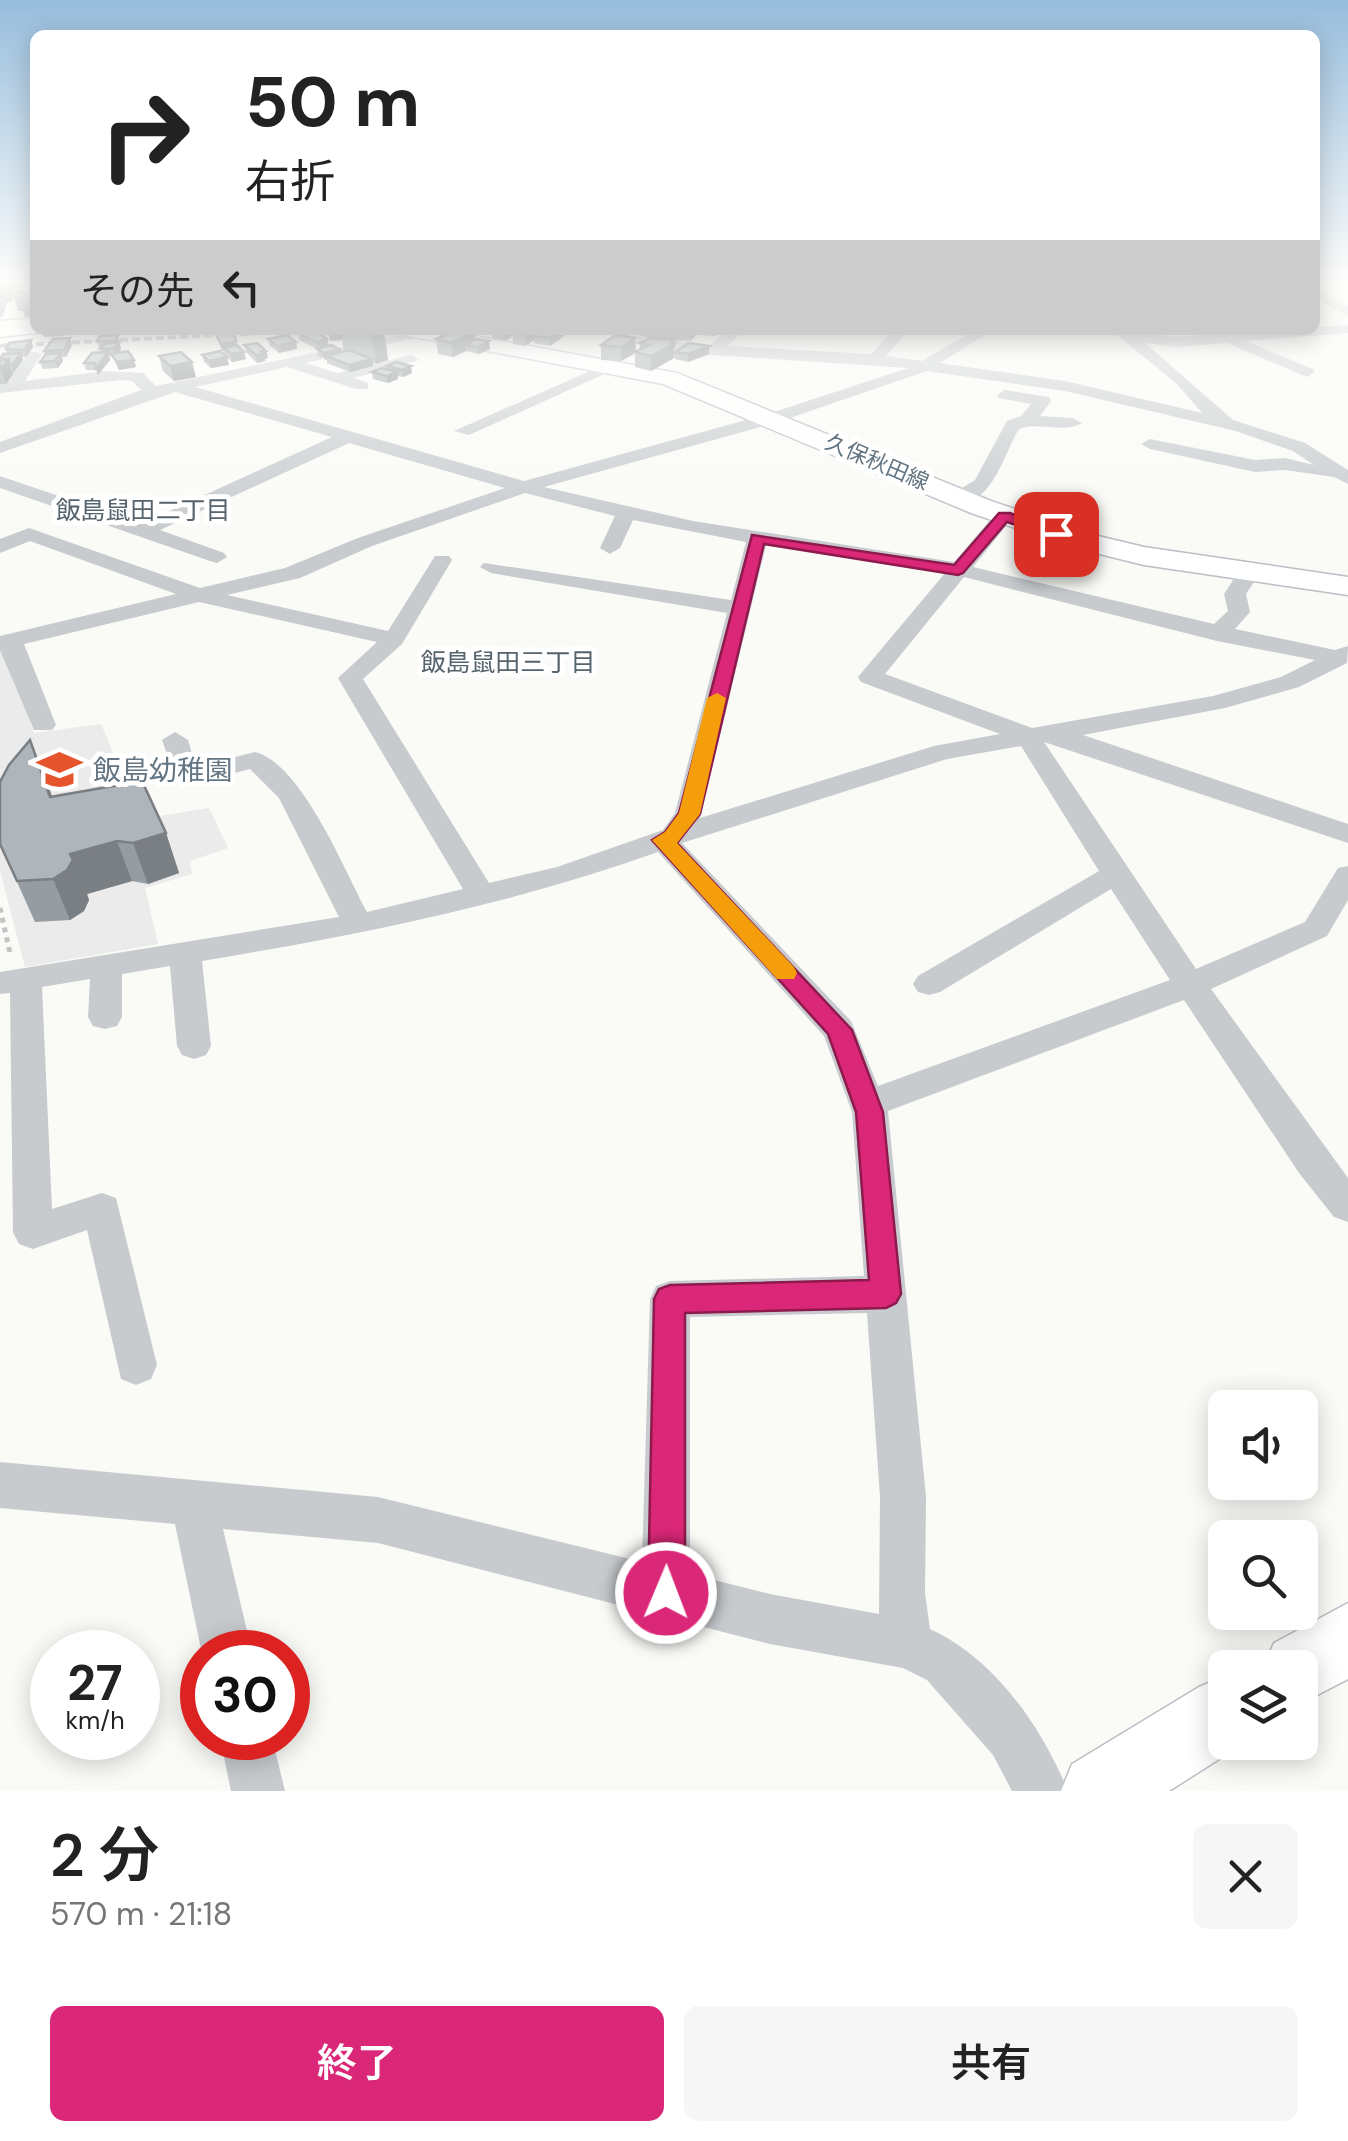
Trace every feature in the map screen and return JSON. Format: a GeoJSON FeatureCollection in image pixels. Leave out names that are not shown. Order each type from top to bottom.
{"type":"FeatureCollection","features":[{"type":"Feature","properties":{"kind":"main road","name":"久保秋田線"},"geometry":{"type":"LineString","coordinates":[[594,363],[669,378],[958,498],[1081,541],[1144,556],[1348,586]]}},
{"type":"Feature","properties":{"kind":"main road"},"geometry":{"type":"LineString","coordinates":[[1318,1656],[1348,1638]]}},
{"type":"Feature","properties":{"kind":"main road"},"geometry":{"type":"LineString","coordinates":[[1098,1791],[1208,1723]]}},
{"type":"Feature","properties":{"kind":"street"},"geometry":{"type":"LineString","coordinates":[[6,388],[27,363]]}},
{"type":"Feature","properties":{"kind":"street"},"geometry":{"type":"LineString","coordinates":[[67,383],[82,363]]}},
{"type":"Feature","properties":{"kind":"street"},"geometry":{"type":"LineString","coordinates":[[1,447],[152,392],[278,363]]}},
{"type":"Feature","properties":{"kind":"street"},"geometry":{"type":"LineString","coordinates":[[290,363],[362,386]]}},
{"type":"Feature","properties":{"kind":"street"},"geometry":{"type":"LineString","coordinates":[[339,378],[401,363]]}},
{"type":"Feature","properties":{"kind":"street"},"geometry":{"type":"LineString","coordinates":[[894,363],[1064,386],[1241,427],[1299,447],[1347,477]]}},
{"type":"Feature","properties":{"kind":"street"},"geometry":{"type":"LineString","coordinates":[[42,725],[6,642],[292,573],[365,542],[528,486],[770,418],[900,377],[932,363]]}},
{"type":"Feature","properties":{"kind":"street"},"geometry":{"type":"LineString","coordinates":[[1161,363],[1211,413],[1241,427]]}},
{"type":"Feature","properties":{"kind":"street"},"geometry":{"type":"LineString","coordinates":[[1283,363],[1307,372]]}},
{"type":"Feature","properties":{"kind":"street"},"geometry":{"type":"LineString","coordinates":[[463,431],[614,366]]}},
{"type":"Feature","properties":{"kind":"street"},"geometry":{"type":"LineString","coordinates":[[6,388],[115,374],[138,376],[152,392]]}},
{"type":"Feature","properties":{"kind":"street"},"geometry":{"type":"LineString","coordinates":[[900,377],[1043,401],[1027,420]]}},
{"type":"Feature","properties":{"kind":"street"},"geometry":{"type":"LineString","coordinates":[[173,386],[627,512],[958,570],[1217,634],[1344,656]]}},
{"type":"Feature","properties":{"kind":"street"},"geometry":{"type":"LineString","coordinates":[[958,498],[983,483],[1014,425],[1027,420],[1073,423]]}},
{"type":"Feature","properties":{"kind":"street"},"geometry":{"type":"LineString","coordinates":[[142,531],[350,435]]}},
{"type":"Feature","properties":{"kind":"street"},"geometry":{"type":"LineString","coordinates":[[1150,444],[1255,466],[1285,464],[1347,477]]}},
{"type":"Feature","properties":{"kind":"street"},"geometry":{"type":"LineString","coordinates":[[0,482],[217,557]]}},
{"type":"Feature","properties":{"kind":"street"},"geometry":{"type":"LineString","coordinates":[[610,548],[627,512]]}},
{"type":"Feature","properties":{"kind":"street"},"geometry":{"type":"LineString","coordinates":[[1004,516],[870,677],[1348,834]]}},
{"type":"Feature","properties":{"kind":"street"},"geometry":{"type":"LineString","coordinates":[[0,548],[29,534],[201,596],[394,639]]}},
{"type":"Feature","properties":{"kind":"street"},"geometry":{"type":"LineString","coordinates":[[668,839],[690,814],[758,538]]}},
{"type":"Feature","properties":{"kind":"street"},"geometry":{"type":"LineString","coordinates":[[442,560],[394,639],[350,678],[482,895]]}},
{"type":"Feature","properties":{"kind":"street"},"geometry":{"type":"LineString","coordinates":[[491,567],[739,608]]}},
{"type":"Feature","properties":{"kind":"street"},"geometry":{"type":"LineString","coordinates":[[1217,634],[1239,612],[1235,594],[1249,573]]}},
{"type":"Feature","properties":{"kind":"street"},"geometry":{"type":"LineString","coordinates":[[136,1365],[102,1209],[33,1232],[12,972],[106,966],[358,924],[482,895],[564,875],[943,752],[1216,704],[1290,682],[1344,656]]}},
{"type":"Feature","properties":{"kind":"street"},"geometry":{"type":"LineString","coordinates":[[1037,733],[1115,874],[1312,1162],[1348,1206]]}},
{"type":"Feature","properties":{"kind":"street"},"geometry":{"type":"LineString","coordinates":[[175,740],[186,778],[256,760],[291,794],[358,924]]}},
{"type":"Feature","properties":{"kind":"street"},"geometry":{"type":"LineString","coordinates":[[668,839],[840,1030],[870,1112],[903,1497],[902,1593],[907,1644]]}},
{"type":"Feature","properties":{"kind":"street"},"geometry":{"type":"LineString","coordinates":[[929,984],[1115,874]]}},
{"type":"Feature","properties":{"kind":"street"},"geometry":{"type":"LineString","coordinates":[[866,1106],[1190,985],[1316,928],[1348,875]]}},
{"type":"Feature","properties":{"kind":"street"},"geometry":{"type":"LineString","coordinates":[[185,953],[194,1046]]}},
{"type":"Feature","properties":{"kind":"street"},"geometry":{"type":"LineString","coordinates":[[105,1017],[106,966]]}},
{"type":"Feature","properties":{"kind":"street"},"geometry":{"type":"LineString","coordinates":[[666,1593],[670,1299],[886,1294]]}},
{"type":"Feature","properties":{"kind":"street"},"geometry":{"type":"LineString","coordinates":[[0,1485],[378,1520],[770,1619],[907,1644],[945,1662],[1012,1736],[1041,1791]]}},
{"type":"Feature","properties":{"kind":"street"},"geometry":{"type":"LineString","coordinates":[[194,1504],[222,1630]]}},
{"type":"Feature","properties":{"kind":"street"},"geometry":{"type":"LineString","coordinates":[[251,1760],[258,1791]]}},
{"type":"Feature","properties":{"kind":"path"},"geometry":{"type":"LineString","coordinates":[[0,908],[12,972]]}},
{"type":"Feature","properties":{"kind":"shaded area","name":"飯島幼稚園"},"geometry":{"type":"Polygon","coordinates":[[[5,645],[34,733],[101,724],[141,819],[209,808],[228,848],[190,861],[192,874],[145,888],[158,944],[25,967],[0,871],[0,647],[5,645]]]}},
{"type":"Feature","properties":{"kind":"building"},"geometry":{"type":"Polygon","coordinates":[[[398,363],[411,366],[402,370],[387,366],[398,363]]]}},
{"type":"Feature","properties":{"kind":"building"},"geometry":{"type":"Polygon","coordinates":[[[382,368],[397,372],[387,376],[372,372],[382,368]]]}},
{"type":"Feature","properties":{"kind":"building"},"geometry":{"type":"Polygon","coordinates":[[[30,740],[50,797],[142,781],[166,833],[70,854],[73,860],[67,870],[53,879],[17,881],[0,844],[0,782],[30,740]]]}},
{"type":"Feature","properties":{"kind":"slow traffic"},"geometry":{"type":"LineString","coordinates":[[717,698],[690,814],[673,837],[663,840],[678,861],[785,973]]}},
{"type":"Feature","properties":{"kind":"place","name":"飯島幼稚園"},"geometry":{"type":"Point","coordinates":[60,770]}},
{"type":"Feature","properties":{"kind":"district","name":"飯島鼠田二丁目"},"geometry":{"type":"Point","coordinates":[143,510]}},
{"type":"Feature","properties":{"kind":"district","name":"飯島鼠田三丁目"},"geometry":{"type":"Point","coordinates":[508,662]}},
{"type":"Feature","properties":{"kind":"route"},"geometry":{"type":"LineString","coordinates":[[666,1593],[670,1299],[886,1294],[870,1112],[840,1030],[678,861],[663,840],[673,837],[690,814],[758,538],[958,570],[1004,516],[1056,534]]}}]}
